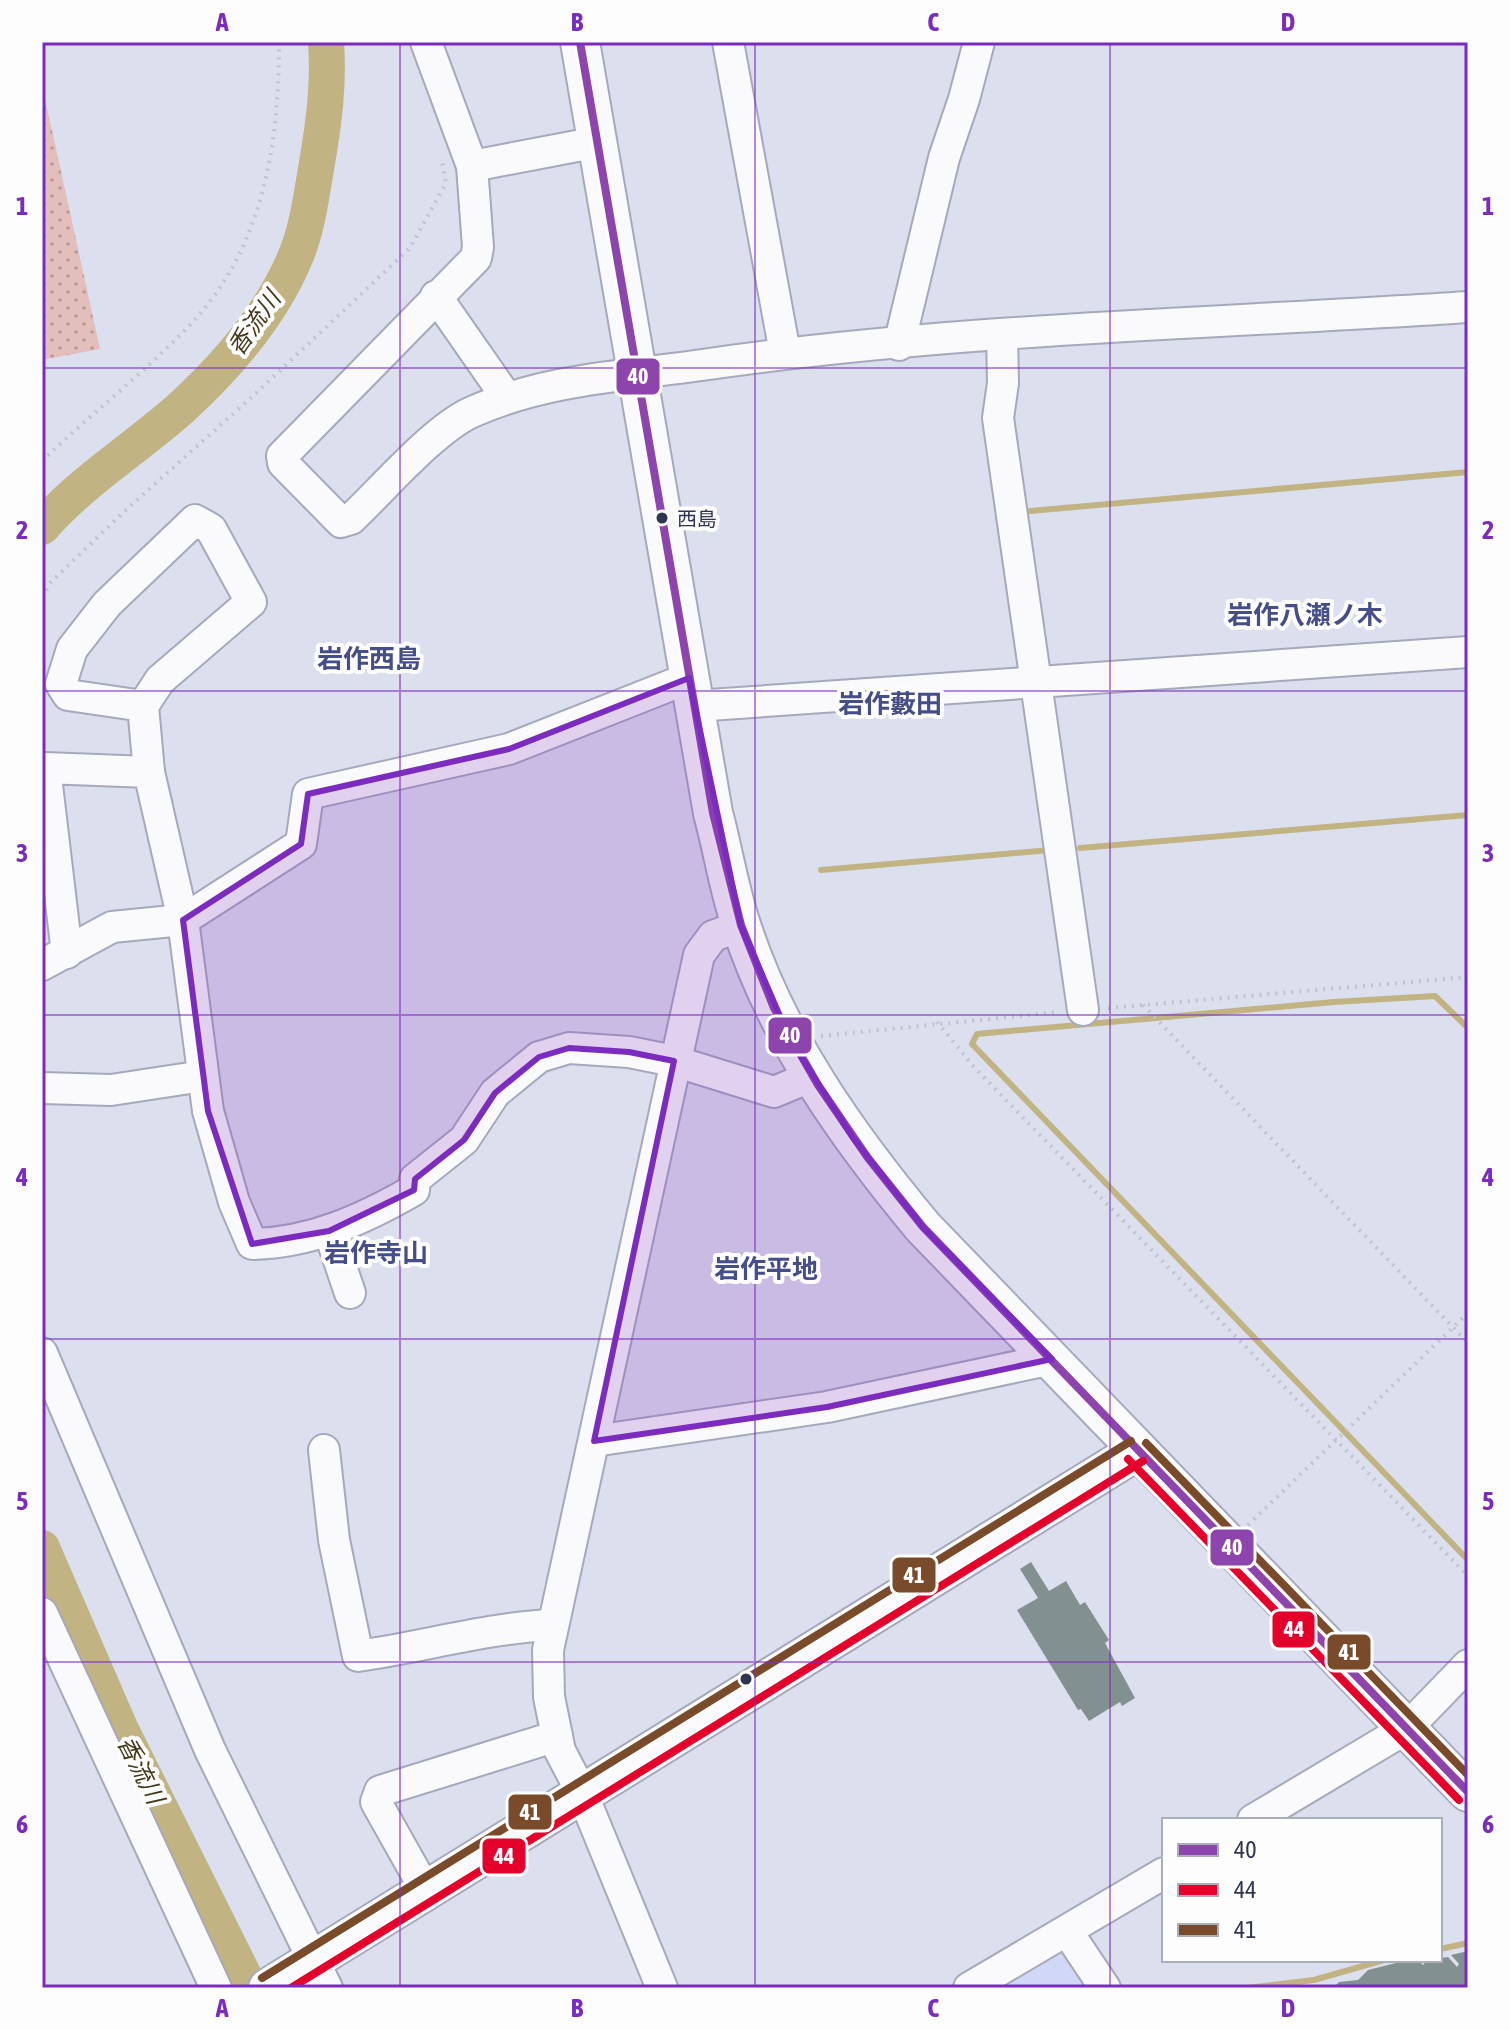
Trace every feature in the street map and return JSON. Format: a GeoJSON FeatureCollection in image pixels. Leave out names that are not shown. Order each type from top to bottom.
{"type":"FeatureCollection","features":[{"type":"Feature","properties":{"kind":"main road"},"geometry":{"type":"LineString","coordinates":[[580,42],[713,813],[741,926],[790,1039],[810,1077],[923,1227],[1468,1792]]}},
{"type":"Feature","properties":{"kind":"main road"},"geometry":{"type":"LineString","coordinates":[[268,1988],[313,1971],[426,1891],[1137,1451]]}},
{"type":"Feature","properties":{"kind":"street"},"geometry":{"type":"LineString","coordinates":[[426,42],[472,166],[476,258],[282,456],[283,463],[341,522],[346,523],[453,422],[507,398],[584,378],[636,375],[785,353],[1002,334],[1468,307]]}},
{"type":"Feature","properties":{"kind":"street"},"geometry":{"type":"LineString","coordinates":[[728,42],[785,353]]}},
{"type":"Feature","properties":{"kind":"street"},"geometry":{"type":"LineString","coordinates":[[899,345],[944,158],[979,42]]}},
{"type":"Feature","properties":{"kind":"street"},"geometry":{"type":"LineString","coordinates":[[472,166],[598,142]]}},
{"type":"Feature","properties":{"kind":"street"},"geometry":{"type":"LineString","coordinates":[[436,296],[507,398]]}},
{"type":"Feature","properties":{"kind":"street"},"geometry":{"type":"LineString","coordinates":[[1002,334],[1003,383],[998,418],[1083,1010]]}},
{"type":"Feature","properties":{"kind":"street"},"geometry":{"type":"LineString","coordinates":[[143,706],[68,695],[61,684],[72,649],[107,604],[195,520],[211,529],[251,602],[160,680],[143,706],[149,772],[183,920],[208,1111],[234,1202],[252,1244],[329,1231],[369,1216],[414,1190],[415,1179],[464,1140],[495,1093],[539,1057],[569,1048],[629,1052],[674,1061],[774,1092],[810,1077]]}},
{"type":"Feature","properties":{"kind":"street"},"geometry":{"type":"LineString","coordinates":[[149,772],[45,768],[54,959],[112,927],[183,920],[301,844],[308,794],[509,749],[692,692],[1035,680],[1468,652]]}},
{"type":"Feature","properties":{"kind":"street"},"geometry":{"type":"LineString","coordinates":[[662,1988],[582,1793],[560,1751],[549,1697],[552,1625],[674,1061],[702,948],[713,936],[741,926]]}},
{"type":"Feature","properties":{"kind":"street"},"geometry":{"type":"LineString","coordinates":[[42,1088],[111,1090],[203,1076]]}},
{"type":"Feature","properties":{"kind":"street"},"geometry":{"type":"LineString","coordinates":[[329,1231],[350,1293]]}},
{"type":"Feature","properties":{"kind":"street"},"geometry":{"type":"LineString","coordinates":[[42,1353],[210,1750],[313,1971]]}},
{"type":"Feature","properties":{"kind":"street"},"geometry":{"type":"LineString","coordinates":[[594,1441],[827,1407],[1052,1359]]}},
{"type":"Feature","properties":{"kind":"street"},"geometry":{"type":"LineString","coordinates":[[324,1450],[334,1540],[358,1656],[418,1647],[480,1631],[552,1625]]}},
{"type":"Feature","properties":{"kind":"street"},"geometry":{"type":"LineString","coordinates":[[42,1613],[216,1988]]}},
{"type":"Feature","properties":{"kind":"street"},"geometry":{"type":"LineString","coordinates":[[1256,1818],[1407,1728],[1468,1665]]}},
{"type":"Feature","properties":{"kind":"street"},"geometry":{"type":"LineString","coordinates":[[426,1891],[376,1802],[380,1791],[557,1736]]}},
{"type":"Feature","properties":{"kind":"street"},"geometry":{"type":"LineString","coordinates":[[969,1988],[1162,1874]]}},
{"type":"Feature","properties":{"kind":"street"},"geometry":{"type":"LineString","coordinates":[[1067,1931],[1105,1988]]}},
{"type":"Feature","properties":{"kind":"path"},"geometry":{"type":"LineString","coordinates":[[42,461],[191,324],[236,260],[264,194],[279,109],[279,42]]}},
{"type":"Feature","properties":{"kind":"path"},"geometry":{"type":"LineString","coordinates":[[42,597],[51,582],[128,508],[410,248],[446,183],[441,157]]}},
{"type":"Feature","properties":{"kind":"path"},"geometry":{"type":"LineString","coordinates":[[790,1039],[937,1022],[1468,977]]}},
{"type":"Feature","properties":{"kind":"path"},"geometry":{"type":"LineString","coordinates":[[1143,1005],[1468,1343]]}},
{"type":"Feature","properties":{"kind":"path"},"geometry":{"type":"LineString","coordinates":[[937,1022],[974,1067],[1468,1576]]}},
{"type":"Feature","properties":{"kind":"path"},"geometry":{"type":"LineString","coordinates":[[1227,1545],[1468,1313]]}},
{"type":"Feature","properties":{"kind":"highlighted area"},"geometry":{"type":"Polygon","coordinates":[[[689,678],[741,926],[790,1039],[853,1138],[923,1227],[1052,1359],[827,1407],[594,1441],[674,1061],[629,1052],[569,1048],[539,1057],[495,1093],[464,1140],[415,1179],[414,1190],[329,1231],[252,1244],[208,1111],[183,920],[301,844],[308,794],[509,749],[689,678]]]}},
{"type":"Feature","properties":{"kind":"shaded area"},"geometry":{"type":"Polygon","coordinates":[[[42,85],[100,349],[42,360],[42,85]]]}},
{"type":"Feature","properties":{"kind":"shaded area"},"geometry":{"type":"Polygon","coordinates":[[[1068,1950],[1095,1988],[1002,1988],[1068,1950]]]}},
{"type":"Feature","properties":{"kind":"building"},"geometry":{"type":"Polygon","coordinates":[[[1031,1562],[1049,1591],[1066,1581],[1080,1605],[1085,1602],[1109,1640],[1105,1643],[1135,1698],[1122,1706],[1120,1702],[1089,1721],[1081,1709],[1078,1710],[1017,1610],[1038,1598],[1020,1569],[1031,1562]]]}},
{"type":"Feature","properties":{"kind":"building"},"geometry":{"type":"Polygon","coordinates":[[[1468,1951],[1468,1988],[1333,1988],[1339,1982],[1358,1980],[1368,1970],[1400,1962],[1420,1962],[1423,1965],[1425,1962],[1442,1962],[1442,1958],[1448,1957],[1457,1967],[1459,1964],[1451,1955],[1468,1951]]]}},
{"type":"Feature","properties":{"kind":"waterway","name":"香流川"},"geometry":{"type":"LineString","coordinates":[[42,527],[74,495],[198,391],[248,337],[275,296],[297,253],[309,208],[325,103],[326,42]]}},
{"type":"Feature","properties":{"kind":"waterway"},"geometry":{"type":"LineString","coordinates":[[1030,511],[1468,472]]}},
{"type":"Feature","properties":{"kind":"waterway"},"geometry":{"type":"LineString","coordinates":[[1080,848],[1468,815]]}},
{"type":"Feature","properties":{"kind":"waterway"},"geometry":{"type":"LineString","coordinates":[[821,870],[1050,850]]}},
{"type":"Feature","properties":{"kind":"waterway"},"geometry":{"type":"LineString","coordinates":[[1468,1028],[1435,996],[977,1034],[972,1044],[1468,1560]]}},
{"type":"Feature","properties":{"kind":"waterway","name":"香流川"},"geometry":{"type":"LineString","coordinates":[[42,1548],[120,1728],[250,1988]]}},
{"type":"Feature","properties":{"kind":"waterway"},"geometry":{"type":"LineString","coordinates":[[1442,1949],[1468,1943]]}},
{"type":"Feature","properties":{"kind":"waterway"},"geometry":{"type":"LineString","coordinates":[[1247,1988],[1314,1980],[1377,1962]]}},
{"type":"Feature","properties":{"kind":"transit line","name":"40"},"geometry":{"type":"LineString","coordinates":[[580,42],[713,813],[741,925],[774,1008],[818,1085],[868,1158],[923,1227],[1468,1792]]}},
{"type":"Feature","properties":{"kind":"transit line","name":"41"},"geometry":{"type":"LineString","coordinates":[[262,1978],[1131,1441]]}},
{"type":"Feature","properties":{"kind":"transit line","name":"41"},"geometry":{"type":"LineString","coordinates":[[1146,1443],[1468,1775]]}},
{"type":"Feature","properties":{"kind":"transit line","name":"44"},"geometry":{"type":"LineString","coordinates":[[1128,1459],[1459,1800]]}},
{"type":"Feature","properties":{"kind":"transit line","name":"44"},"geometry":{"type":"LineString","coordinates":[[291,1988],[1143,1461]]}},
{"type":"Feature","properties":{"kind":"place","name":"西島"},"geometry":{"type":"Point","coordinates":[662,518]}},
{"type":"Feature","properties":{"kind":"district","name":"岩作八瀬ノ木"},"geometry":{"type":"Point","coordinates":[1305,615]}},
{"type":"Feature","properties":{"kind":"district","name":"岩作西島"},"geometry":{"type":"Point","coordinates":[369,659]}},
{"type":"Feature","properties":{"kind":"district","name":"岩作藪田"},"geometry":{"type":"Point","coordinates":[890,704]}},
{"type":"Feature","properties":{"kind":"district","name":"岩作寺山"},"geometry":{"type":"Point","coordinates":[376,1253]}},
{"type":"Feature","properties":{"kind":"district","name":"岩作平地"},"geometry":{"type":"Point","coordinates":[766,1269]}}]}
